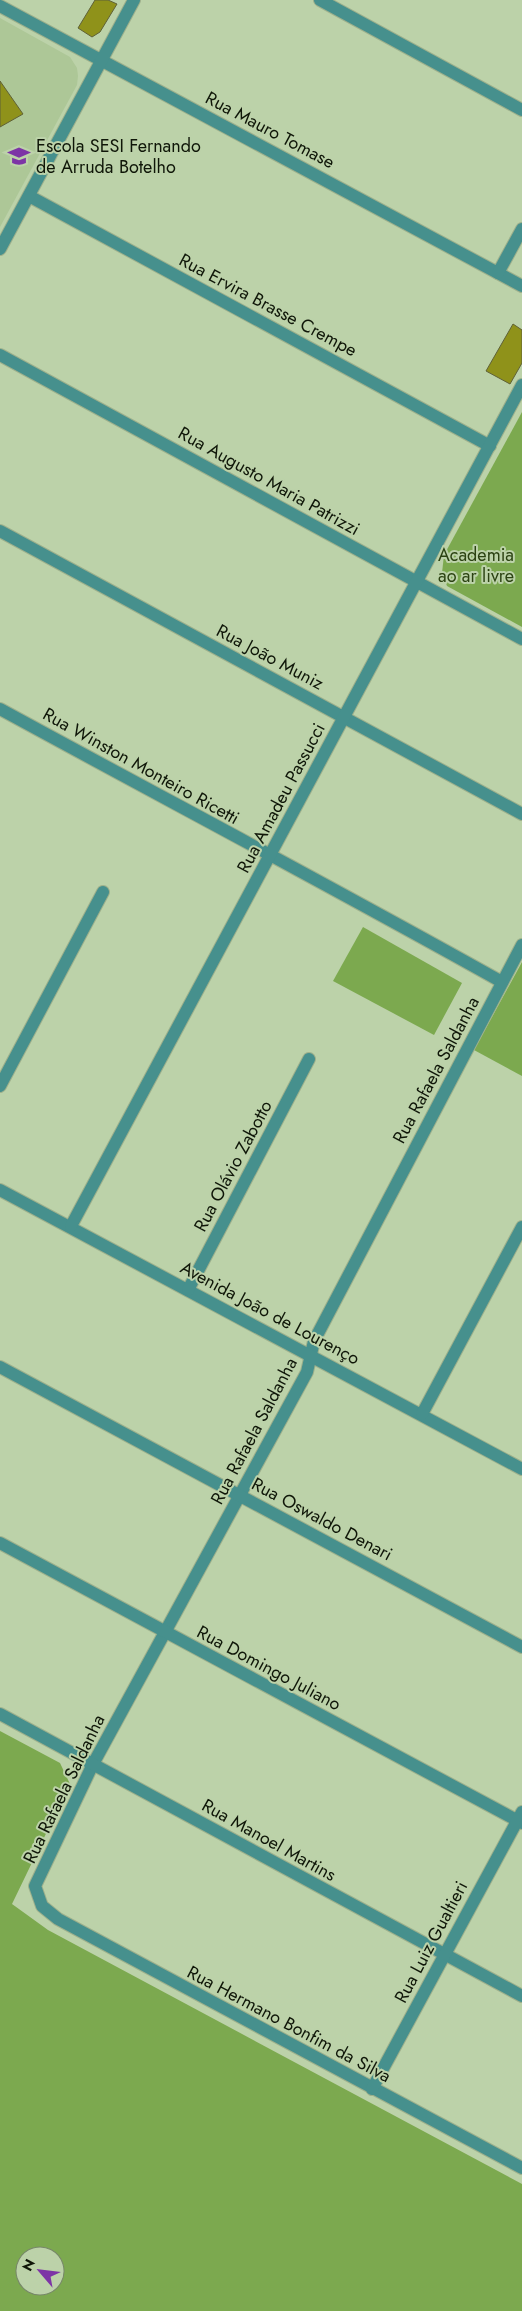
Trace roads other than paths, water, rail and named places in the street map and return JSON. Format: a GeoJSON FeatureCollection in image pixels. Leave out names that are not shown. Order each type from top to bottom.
{"type":"FeatureCollection","features":[{"type":"Feature","properties":{"kind":"street"},"geometry":{"type":"LineString","coordinates":[[0,249],[134,0]]}},
{"type":"Feature","properties":{"kind":"street"},"geometry":{"type":"LineString","coordinates":[[320,0],[522,110]]}},
{"type":"Feature","properties":{"kind":"street","name":"Rua Mauro Tomase"},"geometry":{"type":"LineString","coordinates":[[0,6],[522,286]]}},
{"type":"Feature","properties":{"kind":"street","name":"Rua Ervira Brasse Crempe"},"geometry":{"type":"LineString","coordinates":[[29,196],[490,446]]}},
{"type":"Feature","properties":{"kind":"street"},"geometry":{"type":"LineString","coordinates":[[498,273],[522,229]]}},
{"type":"Feature","properties":{"kind":"street","name":"Rua Augusto Maria Patrizzi"},"geometry":{"type":"LineString","coordinates":[[0,354],[522,639]]}},
{"type":"Feature","properties":{"kind":"street","name":"Rua Amadeu Passucci"},"geometry":{"type":"LineString","coordinates":[[71,1226],[522,385]]}},
{"type":"Feature","properties":{"kind":"street","name":"Rua João Muniz"},"geometry":{"type":"LineString","coordinates":[[0,531],[522,814]]}},
{"type":"Feature","properties":{"kind":"street","name":"Rua Winston Monteiro Ricetti"},"geometry":{"type":"LineString","coordinates":[[0,709],[270,856],[372,908],[502,982]]}},
{"type":"Feature","properties":{"kind":"street"},"geometry":{"type":"LineString","coordinates":[[0,1086],[103,892]]}},
{"type":"Feature","properties":{"kind":"street","name":"Rua Rafaela Saldanha"},"geometry":{"type":"LineString","coordinates":[[42,1906],[35,1886],[93,1764],[307,1372],[314,1341],[522,945]]}},
{"type":"Feature","properties":{"kind":"street","name":"Rua Olávio Zabotto"},"geometry":{"type":"LineString","coordinates":[[188,1290],[309,1059]]}},
{"type":"Feature","properties":{"kind":"street","name":"Avenida João de Lourenço"},"geometry":{"type":"LineString","coordinates":[[0,1190],[71,1226],[522,1468]]}},
{"type":"Feature","properties":{"kind":"street"},"geometry":{"type":"LineString","coordinates":[[422,1414],[522,1227]]}},
{"type":"Feature","properties":{"kind":"street","name":"Rua Oswaldo Denari"},"geometry":{"type":"LineString","coordinates":[[0,1367],[522,1647]]}},
{"type":"Feature","properties":{"kind":"street","name":"Rua Domingo Juliano"},"geometry":{"type":"LineString","coordinates":[[0,1543],[520,1819]]}},
{"type":"Feature","properties":{"kind":"street","name":"Rua Manoel Martins"},"geometry":{"type":"LineString","coordinates":[[0,1714],[522,1996]]}},
{"type":"Feature","properties":{"kind":"street","name":"Rua Luiz Gualtieri"},"geometry":{"type":"LineString","coordinates":[[372,2089],[520,1819]]}},
{"type":"Feature","properties":{"kind":"street","name":"Rua Hermano Bonfim da Silva"},"geometry":{"type":"LineString","coordinates":[[42,1906],[58,1919],[522,2168]]}},
{"type":"Feature","properties":{"kind":"place","name":"Escola SESI Fernando de Arruda Botelho"},"geometry":{"type":"Point","coordinates":[19,156]}},
{"type":"Feature","properties":{"kind":"park label","name":"Academia ao ar livre"},"geometry":{"type":"Point","coordinates":[476,565]}}]}
